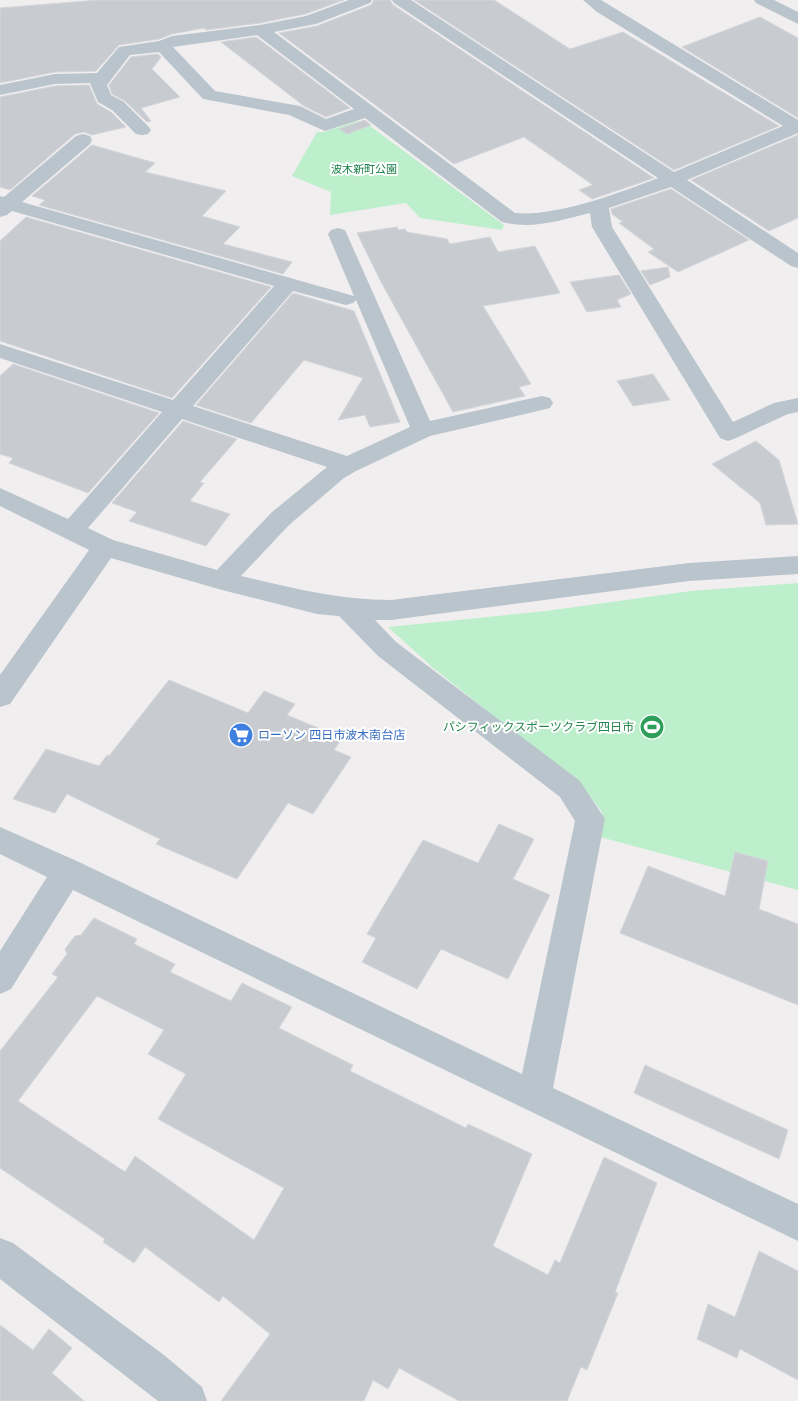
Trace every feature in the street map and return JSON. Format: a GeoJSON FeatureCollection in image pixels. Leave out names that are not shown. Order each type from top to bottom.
{"type":"FeatureCollection","features":[{"type":"Feature","properties":{"kind":"street"},"geometry":{"type":"LineString","coordinates":[[142,130],[118,106],[104,98],[98,85],[125,51],[163,46],[172,41],[260,30],[310,20],[364,0]]}},
{"type":"Feature","properties":{"kind":"street"},"geometry":{"type":"LineString","coordinates":[[400,0],[798,262]]}},
{"type":"Feature","properties":{"kind":"street"},"geometry":{"type":"LineString","coordinates":[[591,0],[602,9],[798,126]]}},
{"type":"Feature","properties":{"kind":"street"},"geometry":{"type":"LineString","coordinates":[[762,0],[798,19]]}},
{"type":"Feature","properties":{"kind":"street"},"geometry":{"type":"LineString","coordinates":[[260,30],[508,218],[526,221],[599,206],[673,178],[798,126]]}},
{"type":"Feature","properties":{"kind":"street"},"geometry":{"type":"LineString","coordinates":[[163,46],[209,95],[294,110],[325,126],[366,111]]}},
{"type":"Feature","properties":{"kind":"street"},"geometry":{"type":"LineString","coordinates":[[0,90],[55,79],[102,78]]}},
{"type":"Feature","properties":{"kind":"street"},"geometry":{"type":"LineString","coordinates":[[3,206],[83,140]]}},
{"type":"Feature","properties":{"kind":"street"},"geometry":{"type":"LineString","coordinates":[[3,206],[346,299]]}},
{"type":"Feature","properties":{"kind":"street"},"geometry":{"type":"LineString","coordinates":[[599,206],[602,227],[728,433],[782,408],[798,405]]}},
{"type":"Feature","properties":{"kind":"street"},"geometry":{"type":"LineString","coordinates":[[338,234],[423,430]]}},
{"type":"Feature","properties":{"kind":"street"},"geometry":{"type":"LineString","coordinates":[[71,531],[288,283]]}},
{"type":"Feature","properties":{"kind":"street"},"geometry":{"type":"LineString","coordinates":[[0,351],[348,465]]}},
{"type":"Feature","properties":{"kind":"street"},"geometry":{"type":"LineString","coordinates":[[222,581],[280,519],[336,472],[348,465],[423,430],[542,403]]}},
{"type":"Feature","properties":{"kind":"street"},"geometry":{"type":"LineString","coordinates":[[0,496],[105,547],[222,581],[317,604],[347,608],[390,610],[689,572],[798,565]]}},
{"type":"Feature","properties":{"kind":"street"},"geometry":{"type":"LineString","coordinates":[[0,696],[105,547]]}},
{"type":"Feature","properties":{"kind":"street"},"geometry":{"type":"LineString","coordinates":[[347,608],[387,649],[570,790],[590,819],[536,1095]]}},
{"type":"Feature","properties":{"kind":"street"},"geometry":{"type":"LineString","coordinates":[[0,840],[536,1095],[798,1223]]}},
{"type":"Feature","properties":{"kind":"street"},"geometry":{"type":"LineString","coordinates":[[0,978],[68,872]]}},
{"type":"Feature","properties":{"kind":"street"},"geometry":{"type":"LineString","coordinates":[[0,1256],[150,1369],[188,1401]]}},
{"type":"Feature","properties":{"kind":"green space","name":"波木新町公園"},"geometry":{"type":"Polygon","coordinates":[[[357,121],[366,123],[504,225],[502,230],[420,218],[406,203],[330,215],[331,192],[292,176],[317,132],[324,132],[357,121]]]}},
{"type":"Feature","properties":{"kind":"green space","name":"パシフィックスポーツクラブ四日市"},"geometry":{"type":"Polygon","coordinates":[[[798,583],[798,890],[600,837],[602,812],[582,786],[432,667],[388,627],[546,611],[691,591],[798,583]]]}},
{"type":"Feature","properties":{"kind":"building"},"geometry":{"type":"Polygon","coordinates":[[[98,0],[344,0],[305,14],[260,23],[206,30],[204,28],[172,34],[159,39],[119,45],[96,71],[55,72],[0,83],[0,8],[98,0]]]}},
{"type":"Feature","properties":{"kind":"building"},"geometry":{"type":"Polygon","coordinates":[[[374,0],[390,0],[393,5],[654,178],[592,199],[579,190],[593,185],[524,137],[454,164],[279,33],[317,26],[371,5],[374,0]]]}},
{"type":"Feature","properties":{"kind":"building"},"geometry":{"type":"Polygon","coordinates":[[[414,0],[494,0],[570,49],[623,32],[779,126],[674,170],[414,0]]]}},
{"type":"Feature","properties":{"kind":"building"},"geometry":{"type":"Polygon","coordinates":[[[760,17],[798,38],[798,118],[682,47],[760,17]]]}},
{"type":"Feature","properties":{"kind":"building"},"geometry":{"type":"Polygon","coordinates":[[[256,37],[350,108],[326,117],[304,106],[221,42],[256,37]]]}},
{"type":"Feature","properties":{"kind":"building"},"geometry":{"type":"Polygon","coordinates":[[[158,54],[161,57],[152,69],[180,97],[141,108],[151,121],[147,122],[125,101],[112,94],[109,85],[131,57],[158,54]]]}},
{"type":"Feature","properties":{"kind":"building"},"geometry":{"type":"Polygon","coordinates":[[[89,85],[97,104],[111,112],[126,127],[92,135],[84,132],[75,134],[10,190],[0,187],[0,97],[55,86],[89,85]]]}},
{"type":"Feature","properties":{"kind":"building"},"geometry":{"type":"Polygon","coordinates":[[[365,120],[371,125],[347,134],[339,129],[365,120]]]}},
{"type":"Feature","properties":{"kind":"building"},"geometry":{"type":"Polygon","coordinates":[[[798,135],[798,218],[769,231],[691,180],[798,135]]]}},
{"type":"Feature","properties":{"kind":"building"},"geometry":{"type":"Polygon","coordinates":[[[92,145],[155,163],[145,172],[226,191],[202,216],[240,227],[223,244],[292,262],[283,274],[39,205],[45,200],[32,196],[92,145]]]}},
{"type":"Feature","properties":{"kind":"building"},"geometry":{"type":"Polygon","coordinates":[[[671,189],[749,240],[678,272],[648,252],[654,249],[619,223],[623,222],[612,214],[611,209],[671,189]]]}},
{"type":"Feature","properties":{"kind":"building"},"geometry":{"type":"Polygon","coordinates":[[[26,217],[271,287],[172,398],[0,341],[0,241],[26,217]]]}},
{"type":"Feature","properties":{"kind":"building"},"geometry":{"type":"Polygon","coordinates":[[[397,227],[399,230],[405,229],[407,232],[447,239],[450,244],[490,237],[498,252],[535,246],[560,293],[483,306],[531,384],[519,387],[525,396],[453,412],[381,282],[357,233],[397,227]]]}},
{"type":"Feature","properties":{"kind":"building"},"geometry":{"type":"Polygon","coordinates":[[[668,267],[670,277],[650,285],[641,271],[668,267]]]}},
{"type":"Feature","properties":{"kind":"building"},"geometry":{"type":"Polygon","coordinates":[[[619,275],[631,294],[617,300],[621,307],[587,312],[570,282],[619,275]]]}},
{"type":"Feature","properties":{"kind":"building"},"geometry":{"type":"Polygon","coordinates":[[[293,293],[354,311],[400,422],[370,427],[365,415],[338,420],[363,378],[304,360],[251,423],[196,405],[293,293]]]}},
{"type":"Feature","properties":{"kind":"building"},"geometry":{"type":"Polygon","coordinates":[[[13,364],[159,413],[88,493],[9,463],[13,458],[0,454],[0,376],[13,364]]]}},
{"type":"Feature","properties":{"kind":"building"},"geometry":{"type":"Polygon","coordinates":[[[653,374],[670,400],[633,406],[617,381],[653,374]]]}},
{"type":"Feature","properties":{"kind":"building"},"geometry":{"type":"Polygon","coordinates":[[[183,421],[237,439],[200,482],[204,483],[190,501],[230,514],[206,546],[129,521],[137,512],[112,503],[183,421]]]}},
{"type":"Feature","properties":{"kind":"building"},"geometry":{"type":"Polygon","coordinates":[[[756,441],[779,460],[798,524],[766,525],[760,503],[712,464],[756,441]]]}},
{"type":"Feature","properties":{"kind":"building"},"geometry":{"type":"Polygon","coordinates":[[[169,680],[248,713],[264,691],[295,704],[287,715],[342,738],[334,750],[351,757],[313,814],[288,803],[237,879],[156,844],[160,839],[67,794],[55,813],[13,799],[46,749],[99,766],[169,680]]]}},
{"type":"Feature","properties":{"kind":"building"},"geometry":{"type":"Polygon","coordinates":[[[499,824],[534,839],[513,879],[550,895],[508,979],[441,949],[417,989],[362,962],[376,938],[367,934],[423,840],[478,863],[499,824]]]}},
{"type":"Feature","properties":{"kind":"building"},"geometry":{"type":"Polygon","coordinates":[[[735,852],[768,861],[759,909],[798,924],[798,1005],[620,933],[648,866],[725,896],[735,852]]]}},
{"type":"Feature","properties":{"kind":"building"},"geometry":{"type":"Polygon","coordinates":[[[94,918],[137,939],[134,944],[175,964],[170,972],[231,1001],[242,983],[292,1007],[279,1028],[353,1065],[350,1071],[466,1128],[468,1124],[532,1154],[493,1246],[548,1275],[555,1260],[560,1263],[604,1157],[657,1183],[615,1292],[618,1293],[587,1370],[581,1367],[567,1401],[459,1401],[399,1368],[388,1389],[373,1380],[364,1401],[221,1401],[270,1334],[223,1296],[219,1302],[145,1247],[134,1263],[103,1242],[105,1239],[0,1168],[0,1051],[58,977],[52,974],[67,954],[65,949],[75,936],[81,935],[94,918]],[[97,996],[18,1101],[125,1172],[135,1156],[254,1240],[284,1188],[158,1119],[186,1074],[148,1054],[164,1030],[97,996]]]}},
{"type":"Feature","properties":{"kind":"building"},"geometry":{"type":"Polygon","coordinates":[[[645,1065],[788,1130],[779,1159],[634,1093],[645,1065]]]}},
{"type":"Feature","properties":{"kind":"building"},"geometry":{"type":"Polygon","coordinates":[[[759,1251],[798,1271],[798,1380],[740,1349],[737,1358],[697,1339],[708,1304],[735,1317],[759,1251]]]}},
{"type":"Feature","properties":{"kind":"building"},"geometry":{"type":"Polygon","coordinates":[[[0,1325],[33,1350],[49,1329],[72,1348],[52,1373],[84,1401],[0,1401],[0,1325]]]}},
{"type":"Feature","properties":{"kind":"place","name":"パシフィックスポーツクラブ四日市"},"geometry":{"type":"Point","coordinates":[652,727]}},
{"type":"Feature","properties":{"kind":"place","name":"ローソン 四日市波木南台店"},"geometry":{"type":"Point","coordinates":[241,735]}}]}
